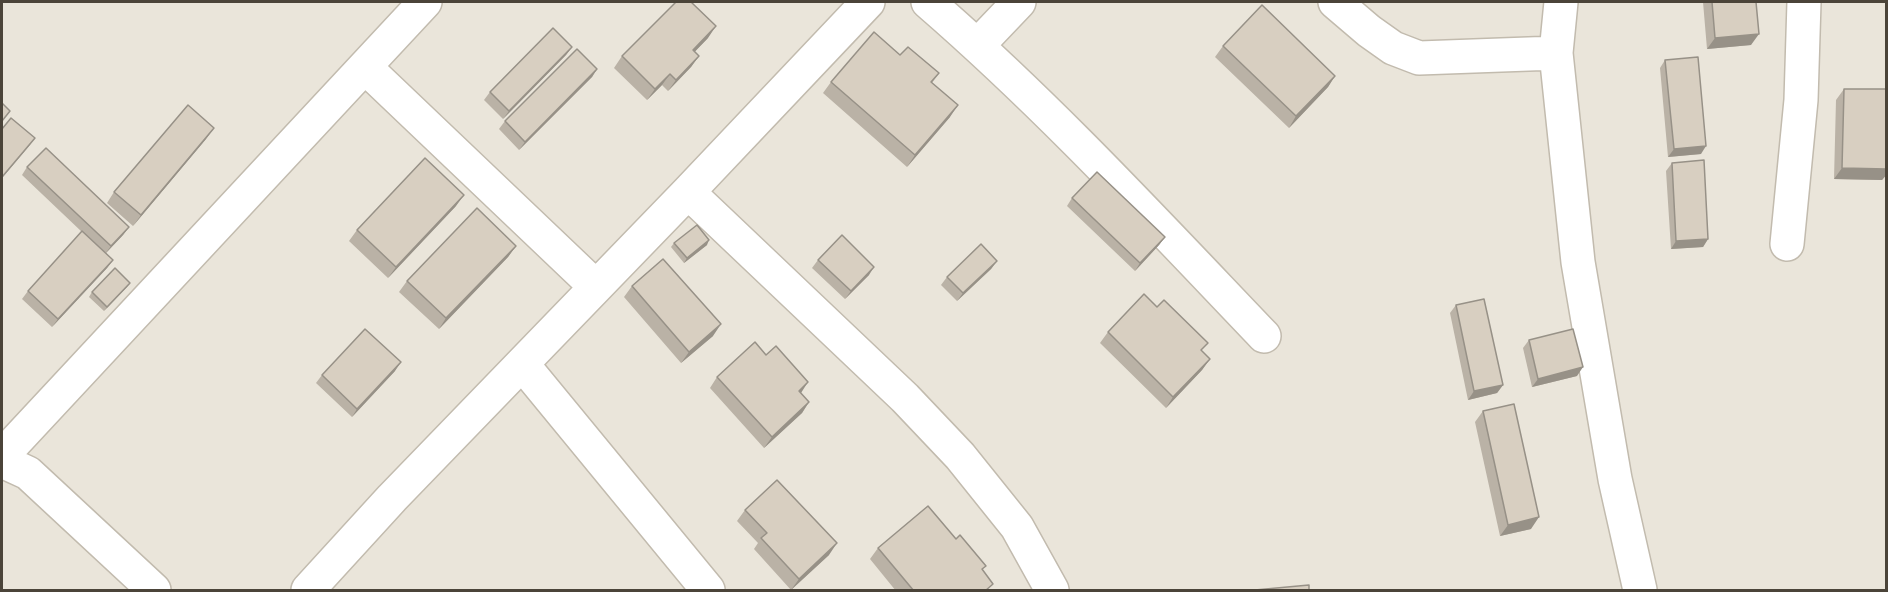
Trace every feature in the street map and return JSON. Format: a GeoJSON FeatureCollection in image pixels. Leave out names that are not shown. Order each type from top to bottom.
{"type":"FeatureCollection","features":[{"type":"Feature","properties":{"kind":"street"},"geometry":{"type":"LineString","coordinates":[[2,456],[425,2]]}},
{"type":"Feature","properties":{"kind":"street"},"geometry":{"type":"LineString","coordinates":[[308,591],[392,498],[523,365],[868,2]]}},
{"type":"Feature","properties":{"kind":"street"},"geometry":{"type":"LineString","coordinates":[[928,2],[978,45],[1088,153],[1264,336]]}},
{"type":"Feature","properties":{"kind":"street"},"geometry":{"type":"LineString","coordinates":[[978,45],[1019,2]]}},
{"type":"Feature","properties":{"kind":"street"},"geometry":{"type":"LineString","coordinates":[[1335,2],[1393,48],[1419,58],[1556,53]]}},
{"type":"Feature","properties":{"kind":"street"},"geometry":{"type":"LineString","coordinates":[[1561,2],[1556,53],[1578,262],[1615,479],[1640,591]]}},
{"type":"Feature","properties":{"kind":"street"},"geometry":{"type":"LineString","coordinates":[[1787,244],[1801,100],[1804,2]]}},
{"type":"Feature","properties":{"kind":"street"},"geometry":{"type":"LineString","coordinates":[[365,67],[596,287]]}},
{"type":"Feature","properties":{"kind":"street"},"geometry":{"type":"LineString","coordinates":[[688,192],[905,398],[960,456],[1017,527],[1052,591]]}},
{"type":"Feature","properties":{"kind":"street"},"geometry":{"type":"LineString","coordinates":[[523,365],[708,591]]}},
{"type":"Feature","properties":{"kind":"street"},"geometry":{"type":"LineString","coordinates":[[2,461],[28,473],[154,591]]}},
{"type":"Feature","properties":{"kind":"shaded area"},"geometry":{"type":"Polygon","coordinates":[[[2,2],[1886,2],[1886,590],[2,590],[2,2]]]}},
{"type":"Feature","properties":{"kind":"building"},"geometry":{"type":"Polygon","coordinates":[[[676,2],[691,2],[716,26],[693,50],[699,56],[676,80],[670,74],[655,89],[622,56],[676,2]]]}},
{"type":"Feature","properties":{"kind":"building"},"geometry":{"type":"Polygon","coordinates":[[[1712,2],[1756,2],[1759,34],[1715,38],[1712,2]]]}},
{"type":"Feature","properties":{"kind":"building"},"geometry":{"type":"Polygon","coordinates":[[[1262,5],[1335,76],[1296,116],[1223,46],[1262,5]]]}},
{"type":"Feature","properties":{"kind":"building"},"geometry":{"type":"Polygon","coordinates":[[[553,28],[572,47],[509,111],[490,92],[553,28]]]}},
{"type":"Feature","properties":{"kind":"building"},"geometry":{"type":"Polygon","coordinates":[[[874,32],[900,55],[908,47],[939,73],[931,82],[958,105],[915,155],[831,82],[874,32]]]}},
{"type":"Feature","properties":{"kind":"building"},"geometry":{"type":"Polygon","coordinates":[[[577,49],[597,69],[525,142],[505,121],[577,49]]]}},
{"type":"Feature","properties":{"kind":"building"},"geometry":{"type":"Polygon","coordinates":[[[1698,57],[1706,146],[1674,149],[1665,60],[1698,57]]]}},
{"type":"Feature","properties":{"kind":"building"},"geometry":{"type":"Polygon","coordinates":[[[1844,89],[1887,89],[1887,169],[1842,168],[1844,89]]]}},
{"type":"Feature","properties":{"kind":"building"},"geometry":{"type":"Polygon","coordinates":[[[2,103],[10,111],[2,121],[2,103]]]}},
{"type":"Feature","properties":{"kind":"building"},"geometry":{"type":"Polygon","coordinates":[[[188,105],[214,128],[141,215],[114,192],[188,105]]]}},
{"type":"Feature","properties":{"kind":"building"},"geometry":{"type":"Polygon","coordinates":[[[11,118],[35,138],[2,177],[2,129],[11,118]]]}},
{"type":"Feature","properties":{"kind":"building"},"geometry":{"type":"Polygon","coordinates":[[[46,148],[129,227],[111,246],[27,167],[46,148]]]}},
{"type":"Feature","properties":{"kind":"building"},"geometry":{"type":"Polygon","coordinates":[[[425,158],[464,195],[396,267],[357,230],[425,158]]]}},
{"type":"Feature","properties":{"kind":"building"},"geometry":{"type":"Polygon","coordinates":[[[1704,160],[1708,239],[1676,241],[1672,163],[1704,160]]]}},
{"type":"Feature","properties":{"kind":"building"},"geometry":{"type":"Polygon","coordinates":[[[1097,172],[1165,237],[1140,263],[1072,198],[1097,172]]]}},
{"type":"Feature","properties":{"kind":"building"},"geometry":{"type":"Polygon","coordinates":[[[477,208],[516,246],[446,318],[407,281],[477,208]]]}},
{"type":"Feature","properties":{"kind":"building"},"geometry":{"type":"Polygon","coordinates":[[[697,225],[709,240],[687,258],[674,243],[697,225]]]}},
{"type":"Feature","properties":{"kind":"building"},"geometry":{"type":"Polygon","coordinates":[[[82,231],[113,260],[58,319],[28,291],[82,231]]]}},
{"type":"Feature","properties":{"kind":"building"},"geometry":{"type":"Polygon","coordinates":[[[842,235],[874,267],[851,291],[818,260],[842,235]]]}},
{"type":"Feature","properties":{"kind":"building"},"geometry":{"type":"Polygon","coordinates":[[[981,244],[997,261],[963,293],[947,277],[981,244]]]}},
{"type":"Feature","properties":{"kind":"building"},"geometry":{"type":"Polygon","coordinates":[[[663,259],[721,324],[689,352],[632,286],[663,259]]]}},
{"type":"Feature","properties":{"kind":"building"},"geometry":{"type":"Polygon","coordinates":[[[115,268],[130,283],[107,307],[92,292],[115,268]]]}},
{"type":"Feature","properties":{"kind":"building"},"geometry":{"type":"Polygon","coordinates":[[[1144,294],[1157,307],[1164,300],[1208,343],[1201,350],[1210,359],[1173,397],[1108,332],[1144,294]]]}},
{"type":"Feature","properties":{"kind":"building"},"geometry":{"type":"Polygon","coordinates":[[[1484,299],[1503,385],[1474,391],[1456,305],[1484,299]]]}},
{"type":"Feature","properties":{"kind":"building"},"geometry":{"type":"Polygon","coordinates":[[[365,329],[401,362],[357,409],[322,375],[365,329]]]}},
{"type":"Feature","properties":{"kind":"building"},"geometry":{"type":"Polygon","coordinates":[[[1573,329],[1583,367],[1538,379],[1529,340],[1573,329]]]}},
{"type":"Feature","properties":{"kind":"building"},"geometry":{"type":"Polygon","coordinates":[[[755,342],[766,355],[776,346],[808,382],[799,391],[809,402],[772,437],[717,377],[755,342]]]}},
{"type":"Feature","properties":{"kind":"building"},"geometry":{"type":"Polygon","coordinates":[[[1514,404],[1539,517],[1508,525],[1483,411],[1514,404]]]}},
{"type":"Feature","properties":{"kind":"building"},"geometry":{"type":"Polygon","coordinates":[[[777,480],[837,543],[799,579],[761,538],[767,533],[745,510],[777,480]]]}},
{"type":"Feature","properties":{"kind":"building"},"geometry":{"type":"Polygon","coordinates":[[[928,506],[956,539],[960,535],[986,566],[982,569],[993,584],[985,591],[914,591],[878,548],[928,506]]]}},
{"type":"Feature","properties":{"kind":"building"},"geometry":{"type":"Polygon","coordinates":[[[1309,585],[1309,591],[1244,591],[1309,585]]]}}]}
